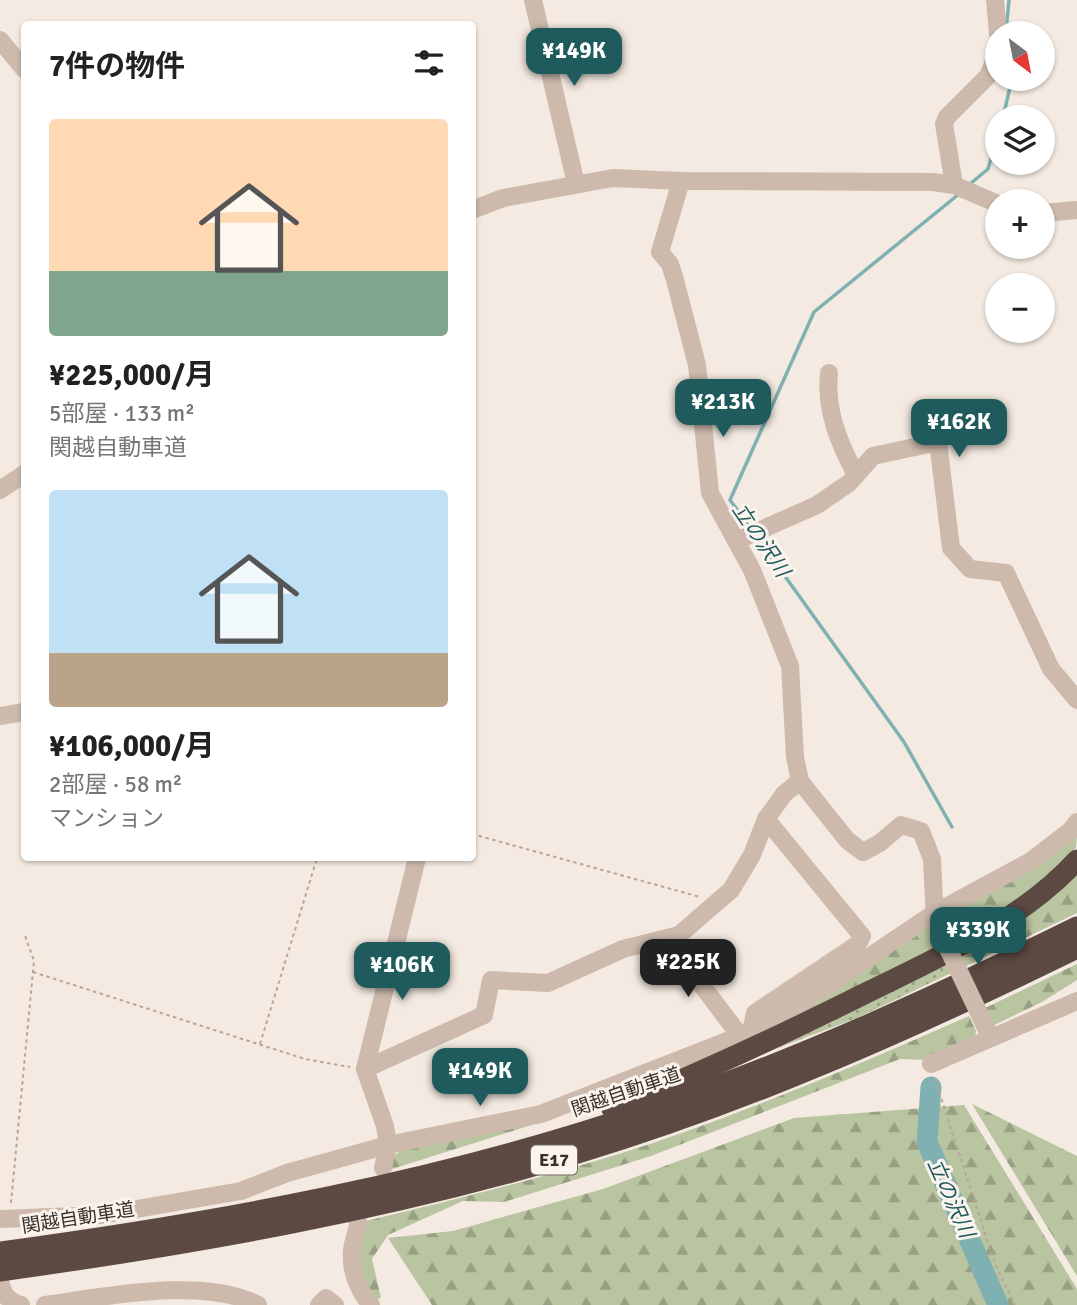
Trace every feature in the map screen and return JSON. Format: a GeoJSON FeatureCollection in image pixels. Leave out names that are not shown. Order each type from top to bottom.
{"type":"FeatureCollection","features":[{"type":"Feature","properties":{"kind":"highway"},"geometry":{"type":"LineString","coordinates":[[422,1176],[547,1134],[643,1096],[818,1017],[997,924],[1042,893],[1077,860]]}},
{"type":"Feature","properties":{"kind":"highway","name":"関越自動車道"},"geometry":{"type":"LineString","coordinates":[[0,1252],[261,1212],[422,1176],[589,1129],[745,1075],[925,1000],[1077,927]]}},
{"type":"Feature","properties":{"kind":"highway","name":"E17"},"geometry":{"type":"LineString","coordinates":[[0,1280],[263,1230],[423,1195],[580,1153],[741,1096],[847,1054],[1077,948]]}},
{"type":"Feature","properties":{"kind":"street"},"geometry":{"type":"LineString","coordinates":[[533,0],[576,184]]}},
{"type":"Feature","properties":{"kind":"street"},"geometry":{"type":"LineString","coordinates":[[995,0],[997,21]]}},
{"type":"Feature","properties":{"kind":"street"},"geometry":{"type":"LineString","coordinates":[[0,40],[21,65]]}},
{"type":"Feature","properties":{"kind":"street"},"geometry":{"type":"LineString","coordinates":[[956,186],[944,124],[947,117],[985,79]]}},
{"type":"Feature","properties":{"kind":"street"},"geometry":{"type":"LineString","coordinates":[[476,208],[503,198],[613,178],[681,181],[901,180],[956,186],[985,198]]}},
{"type":"Feature","properties":{"kind":"street"},"geometry":{"type":"LineString","coordinates":[[681,181],[660,252],[670,264],[697,365],[710,493],[752,570],[790,666],[795,757],[800,781],[840,832],[863,852],[880,844],[901,825],[921,831],[932,859],[934,917],[990,1033]]}},
{"type":"Feature","properties":{"kind":"street"},"geometry":{"type":"LineString","coordinates":[[1055,212],[1077,210]]}},
{"type":"Feature","properties":{"kind":"street"},"geometry":{"type":"LineString","coordinates":[[829,373],[827,393],[838,441],[856,475]]}},
{"type":"Feature","properties":{"kind":"street"},"geometry":{"type":"LineString","coordinates":[[736,541],[817,505],[856,475],[873,456],[938,442],[951,548],[970,569],[1006,573],[1051,669],[1077,700]]}},
{"type":"Feature","properties":{"kind":"street"},"geometry":{"type":"LineString","coordinates":[[0,490],[21,476]]}},
{"type":"Feature","properties":{"kind":"street"},"geometry":{"type":"LineString","coordinates":[[0,716],[21,712]]}},
{"type":"Feature","properties":{"kind":"street"},"geometry":{"type":"LineString","coordinates":[[365,1069],[484,1015],[491,980],[548,983],[623,949],[679,935],[709,911],[741,877],[766,819],[784,794],[800,781]]}},
{"type":"Feature","properties":{"kind":"street"},"geometry":{"type":"LineString","coordinates":[[746,1033],[755,1013],[858,944],[862,936],[766,819]]}},
{"type":"Feature","properties":{"kind":"street"},"geometry":{"type":"LineString","coordinates":[[5,1219],[102,1214],[241,1192],[287,1173],[388,1145],[541,1114],[746,1033],[795,1007],[934,917],[1031,861],[1070,831],[1077,822]]}},
{"type":"Feature","properties":{"kind":"street"},"geometry":{"type":"LineString","coordinates":[[383,1168],[388,1145],[365,1069],[416,861]]}},
{"type":"Feature","properties":{"kind":"street"},"geometry":{"type":"LineString","coordinates":[[667,939],[746,1033]]}},
{"type":"Feature","properties":{"kind":"street"},"geometry":{"type":"LineString","coordinates":[[931,1064],[990,1033],[1077,1001]]}},
{"type":"Feature","properties":{"kind":"street"},"geometry":{"type":"LineString","coordinates":[[358,1221],[352,1251],[355,1276],[359,1291],[370,1305]]}},
{"type":"Feature","properties":{"kind":"street"},"geometry":{"type":"LineString","coordinates":[[0,1280],[12,1302],[21,1305]]}},
{"type":"Feature","properties":{"kind":"street"},"geometry":{"type":"LineString","coordinates":[[45,1305],[153,1291],[186,1291],[245,1298],[258,1305]]}},
{"type":"Feature","properties":{"kind":"street"},"geometry":{"type":"LineString","coordinates":[[319,1305],[326,1298],[330,1298],[335,1305]]}},
{"type":"Feature","properties":{"kind":"path"},"geometry":{"type":"LineString","coordinates":[[476,835],[705,898],[709,911]]}},
{"type":"Feature","properties":{"kind":"path"},"geometry":{"type":"LineString","coordinates":[[260,1045],[316,861]]}},
{"type":"Feature","properties":{"kind":"path"},"geometry":{"type":"LineString","coordinates":[[5,1219],[34,961],[24,933]]}},
{"type":"Feature","properties":{"kind":"path"},"geometry":{"type":"LineString","coordinates":[[33,972],[305,1059],[365,1069]]}},
{"type":"Feature","properties":{"kind":"path"},"geometry":{"type":"LineString","coordinates":[[931,1064],[995,1264],[1015,1305]]}},
{"type":"Feature","properties":{"kind":"green space"},"geometry":{"type":"Polygon","coordinates":[[[1077,825],[1076,847],[1054,873],[1021,899],[954,939],[941,918],[1077,825]]]}},
{"type":"Feature","properties":{"kind":"green space"},"geometry":{"type":"Polygon","coordinates":[[[1077,874],[1077,913],[964,967],[959,957],[1048,901],[1077,874]]]}},
{"type":"Feature","properties":{"kind":"green space"},"geometry":{"type":"Polygon","coordinates":[[[928,926],[939,947],[787,1021],[928,926]]]}},
{"type":"Feature","properties":{"kind":"green space"},"geometry":{"type":"Polygon","coordinates":[[[945,963],[951,973],[857,1018],[725,1068],[945,963]]]}},
{"type":"Feature","properties":{"kind":"green space"},"geometry":{"type":"Polygon","coordinates":[[[1077,964],[1077,980],[1042,1002],[992,1026],[983,1009],[1077,964]]]}},
{"type":"Feature","properties":{"kind":"green space"},"geometry":{"type":"Polygon","coordinates":[[[969,1016],[976,1031],[975,1037],[926,1060],[900,1059],[651,1156],[504,1202],[463,1201],[388,1235],[372,1259],[381,1298],[376,1299],[365,1279],[360,1253],[366,1221],[546,1175],[653,1143],[812,1083],[969,1016]]]}},
{"type":"Feature","properties":{"kind":"green space"},"geometry":{"type":"Polygon","coordinates":[[[972,1104],[1077,1156],[1077,1276],[972,1104]]]}},
{"type":"Feature","properties":{"kind":"green space"},"geometry":{"type":"Polygon","coordinates":[[[964,1105],[1077,1289],[1077,1305],[432,1305],[388,1238],[453,1231],[603,1189],[794,1118],[964,1105]]]}},
{"type":"Feature","properties":{"kind":"green space"},"geometry":{"type":"Polygon","coordinates":[[[544,1121],[389,1170],[394,1156],[402,1150],[544,1121]]]}},
{"type":"Feature","properties":{"kind":"waterway","name":"立の沢川"},"geometry":{"type":"LineString","coordinates":[[1007,21],[1009,0]]}},
{"type":"Feature","properties":{"kind":"waterway","name":"立の沢川"},"geometry":{"type":"LineString","coordinates":[[1006,105],[1009,91]]}},
{"type":"Feature","properties":{"kind":"waterway","name":"立の沢川"},"geometry":{"type":"LineString","coordinates":[[970,184],[985,172]]}},
{"type":"Feature","properties":{"kind":"waterway","name":"立の沢川"},"geometry":{"type":"LineString","coordinates":[[750,527],[730,500],[814,312],[959,194]]}},
{"type":"Feature","properties":{"kind":"waterway","name":"立の沢川"},"geometry":{"type":"LineString","coordinates":[[756,536],[904,742],[952,827]]}},
{"type":"Feature","properties":{"kind":"waterway","name":"立の沢川"},"geometry":{"type":"LineString","coordinates":[[931,1087],[927,1142],[998,1305]]}}]}
